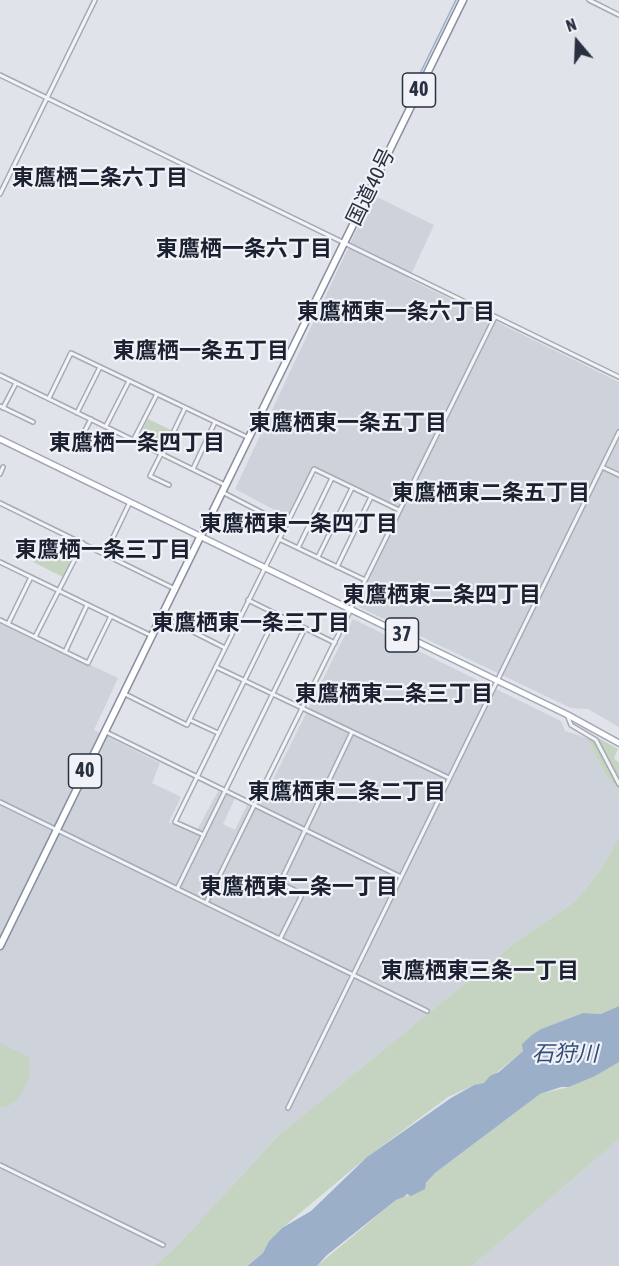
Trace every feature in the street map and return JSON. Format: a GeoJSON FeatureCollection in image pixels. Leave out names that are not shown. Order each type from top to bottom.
{"type":"FeatureCollection","features":[{"type":"Feature","properties":{"kind":"highway","name":"国道40号"},"geometry":{"type":"LineString","coordinates":[[200,537],[463,0]]}},
{"type":"Feature","properties":{"kind":"highway","name":"40"},"geometry":{"type":"LineString","coordinates":[[0,946],[200,537]]}},
{"type":"Feature","properties":{"kind":"main road","name":"37"},"geometry":{"type":"LineString","coordinates":[[0,438],[497,680],[619,743]]}},
{"type":"Feature","properties":{"kind":"street"},"geometry":{"type":"LineString","coordinates":[[0,194],[95,0]]}},
{"type":"Feature","properties":{"kind":"street"},"geometry":{"type":"LineString","coordinates":[[589,0],[619,15]]}},
{"type":"Feature","properties":{"kind":"street"},"geometry":{"type":"LineString","coordinates":[[0,75],[619,377]]}},
{"type":"Feature","properties":{"kind":"street"},"geometry":{"type":"LineString","coordinates":[[206,903],[495,317]]}},
{"type":"Feature","properties":{"kind":"street"},"geometry":{"type":"LineString","coordinates":[[49,399],[71,353],[249,438]]}},
{"type":"Feature","properties":{"kind":"street"},"geometry":{"type":"LineString","coordinates":[[77,412],[100,367]]}},
{"type":"Feature","properties":{"kind":"street"},"geometry":{"type":"LineString","coordinates":[[0,375],[226,485]]}},
{"type":"Feature","properties":{"kind":"street"},"geometry":{"type":"LineString","coordinates":[[106,426],[129,381]]}},
{"type":"Feature","properties":{"kind":"street"},"geometry":{"type":"LineString","coordinates":[[16,383],[2,407],[33,422]]}},
{"type":"Feature","properties":{"kind":"street"},"geometry":{"type":"LineString","coordinates":[[134,440],[157,394]]}},
{"type":"Feature","properties":{"kind":"street"},"geometry":{"type":"LineString","coordinates":[[169,485],[150,476],[185,408]]}},
{"type":"Feature","properties":{"kind":"street"},"geometry":{"type":"LineString","coordinates":[[80,442],[91,419]]}},
{"type":"Feature","properties":{"kind":"street"},"geometry":{"type":"LineString","coordinates":[[193,469],[215,422]]}},
{"type":"Feature","properties":{"kind":"street"},"geometry":{"type":"LineString","coordinates":[[288,1107],[619,432]]}},
{"type":"Feature","properties":{"kind":"street"},"geometry":{"type":"LineString","coordinates":[[0,474],[3,467]]}},
{"type":"Feature","properties":{"kind":"street"},"geometry":{"type":"LineString","coordinates":[[602,467],[619,475]]}},
{"type":"Feature","properties":{"kind":"street"},"geometry":{"type":"LineString","coordinates":[[123,694],[187,725],[314,469],[399,510]]}},
{"type":"Feature","properties":{"kind":"street"},"geometry":{"type":"LineString","coordinates":[[298,548],[332,478]]}},
{"type":"Feature","properties":{"kind":"street"},"geometry":{"type":"LineString","coordinates":[[318,557],[352,488]]}},
{"type":"Feature","properties":{"kind":"street"},"geometry":{"type":"LineString","coordinates":[[222,492],[286,525]]}},
{"type":"Feature","properties":{"kind":"street"},"geometry":{"type":"LineString","coordinates":[[337,567],[371,497]]}},
{"type":"Feature","properties":{"kind":"street"},"geometry":{"type":"LineString","coordinates":[[0,502],[175,588]]}},
{"type":"Feature","properties":{"kind":"street"},"geometry":{"type":"LineString","coordinates":[[105,554],[130,502]]}},
{"type":"Feature","properties":{"kind":"street"},"geometry":{"type":"LineString","coordinates":[[279,539],[365,580]]}},
{"type":"Feature","properties":{"kind":"street"},"geometry":{"type":"LineString","coordinates":[[35,637],[83,543]]}},
{"type":"Feature","properties":{"kind":"street"},"geometry":{"type":"LineString","coordinates":[[0,568],[1,562],[152,636]]}},
{"type":"Feature","properties":{"kind":"street"},"geometry":{"type":"LineString","coordinates":[[8,624],[31,577]]}},
{"type":"Feature","properties":{"kind":"street"},"geometry":{"type":"LineString","coordinates":[[248,600],[335,643]]}},
{"type":"Feature","properties":{"kind":"street"},"geometry":{"type":"LineString","coordinates":[[65,652],[87,604]]}},
{"type":"Feature","properties":{"kind":"street"},"geometry":{"type":"LineString","coordinates":[[204,836],[175,822],[277,614]]}},
{"type":"Feature","properties":{"kind":"street"},"geometry":{"type":"LineString","coordinates":[[0,620],[88,663],[111,616]]}},
{"type":"Feature","properties":{"kind":"street"},"geometry":{"type":"LineString","coordinates":[[161,616],[225,648]]}},
{"type":"Feature","properties":{"kind":"street"},"geometry":{"type":"LineString","coordinates":[[177,889],[305,628]]}},
{"type":"Feature","properties":{"kind":"street"},"geometry":{"type":"LineString","coordinates":[[216,667],[302,710],[449,778]]}},
{"type":"Feature","properties":{"kind":"street"},"geometry":{"type":"LineString","coordinates":[[568,715],[571,725],[596,740],[619,784]]}},
{"type":"Feature","properties":{"kind":"street"},"geometry":{"type":"LineString","coordinates":[[190,720],[219,733]]}},
{"type":"Feature","properties":{"kind":"street"},"geometry":{"type":"LineString","coordinates":[[105,731],[401,877]]}},
{"type":"Feature","properties":{"kind":"street"},"geometry":{"type":"LineString","coordinates":[[280,939],[301,897],[298,892],[280,883],[352,732]]}},
{"type":"Feature","properties":{"kind":"street"},"geometry":{"type":"LineString","coordinates":[[0,802],[427,1011]]}},
{"type":"Feature","properties":{"kind":"street"},"geometry":{"type":"LineString","coordinates":[[0,1165],[163,1245]]}},
{"type":"Feature","properties":{"kind":"shaded area"},"geometry":{"type":"Polygon","coordinates":[[[373,195],[434,225],[409,279],[619,382],[619,727],[588,709],[571,708],[359,607],[392,509],[315,472],[288,517],[235,489],[373,195]]]}},
{"type":"Feature","properties":{"kind":"shaded area"},"geometry":{"type":"Polygon","coordinates":[[[353,619],[561,721],[565,731],[587,738],[606,776],[619,790],[619,837],[602,868],[576,901],[516,942],[279,1135],[174,1249],[154,1266],[0,1266],[0,622],[118,678],[94,730],[160,763],[152,783],[181,797],[169,822],[195,834],[218,791],[235,798],[223,824],[235,830],[247,805],[258,810],[353,619]]]}},
{"type":"Feature","properties":{"kind":"shaded area"},"geometry":{"type":"Polygon","coordinates":[[[619,1139],[619,1266],[472,1266],[619,1139]]]}},
{"type":"Feature","properties":{"kind":"green space"},"geometry":{"type":"Polygon","coordinates":[[[148,419],[171,430],[161,451],[138,439],[148,419]]]}},
{"type":"Feature","properties":{"kind":"green space"},"geometry":{"type":"Polygon","coordinates":[[[44,539],[74,554],[63,577],[33,562],[44,539]]]}},
{"type":"Feature","properties":{"kind":"green space"},"geometry":{"type":"Polygon","coordinates":[[[587,738],[600,739],[618,749],[614,758],[619,763],[619,790],[606,776],[587,738]]]}},
{"type":"Feature","properties":{"kind":"green space"},"geometry":{"type":"Polygon","coordinates":[[[619,837],[619,1006],[601,1014],[583,1013],[541,1029],[523,1051],[484,1083],[448,1097],[367,1157],[282,1228],[269,1241],[263,1253],[246,1266],[154,1266],[174,1249],[279,1135],[516,942],[576,901],[602,868],[619,837]]]}},
{"type":"Feature","properties":{"kind":"green space"},"geometry":{"type":"Polygon","coordinates":[[[0,1043],[29,1057],[30,1071],[26,1085],[18,1099],[0,1108],[0,1043]]]}},
{"type":"Feature","properties":{"kind":"green space"},"geometry":{"type":"Polygon","coordinates":[[[619,1062],[619,1139],[472,1266],[317,1266],[396,1200],[420,1191],[435,1173],[540,1094],[569,1087],[619,1062]]]}},
{"type":"Feature","properties":{"kind":"water","name":"石狩川"},"geometry":{"type":"Polygon","coordinates":[[[619,1006],[619,1062],[569,1087],[561,1087],[540,1094],[435,1173],[426,1183],[425,1189],[396,1200],[327,1255],[317,1266],[247,1266],[263,1253],[269,1241],[282,1228],[311,1211],[367,1157],[451,1098],[474,1085],[484,1083],[490,1076],[499,1072],[523,1051],[522,1044],[532,1035],[541,1029],[583,1013],[601,1014],[619,1006]]]}},
{"type":"Feature","properties":{"kind":"waterway"},"geometry":{"type":"LineString","coordinates":[[408,94],[456,0]]}},
{"type":"Feature","properties":{"kind":"district","name":"東鷹栖二条六丁目"},"geometry":{"type":"Point","coordinates":[100,178]}},
{"type":"Feature","properties":{"kind":"district","name":"東鷹栖一条六丁目"},"geometry":{"type":"Point","coordinates":[244,249]}},
{"type":"Feature","properties":{"kind":"district","name":"東鷹栖東一条六丁目"},"geometry":{"type":"Point","coordinates":[396,312]}},
{"type":"Feature","properties":{"kind":"district","name":"東鷹栖一条五丁目"},"geometry":{"type":"Point","coordinates":[201,351]}},
{"type":"Feature","properties":{"kind":"district","name":"東鷹栖東一条五丁目"},"geometry":{"type":"Point","coordinates":[348,423]}},
{"type":"Feature","properties":{"kind":"district","name":"東鷹栖一条四丁目"},"geometry":{"type":"Point","coordinates":[137,443]}},
{"type":"Feature","properties":{"kind":"district","name":"東鷹栖東二条五丁目"},"geometry":{"type":"Point","coordinates":[491,493]}},
{"type":"Feature","properties":{"kind":"district","name":"東鷹栖東一条四丁目"},"geometry":{"type":"Point","coordinates":[299,524]}},
{"type":"Feature","properties":{"kind":"district","name":"東鷹栖一条三丁目"},"geometry":{"type":"Point","coordinates":[103,550]}},
{"type":"Feature","properties":{"kind":"district","name":"東鷹栖東二条四丁目"},"geometry":{"type":"Point","coordinates":[442,595]}},
{"type":"Feature","properties":{"kind":"district","name":"東鷹栖東一条三丁目"},"geometry":{"type":"Point","coordinates":[251,623]}},
{"type":"Feature","properties":{"kind":"district","name":"東鷹栖東二条三丁目"},"geometry":{"type":"Point","coordinates":[394,694]}},
{"type":"Feature","properties":{"kind":"district","name":"東鷹栖東二条二丁目"},"geometry":{"type":"Point","coordinates":[347,792]}},
{"type":"Feature","properties":{"kind":"district","name":"東鷹栖東二条一丁目"},"geometry":{"type":"Point","coordinates":[299,887]}},
{"type":"Feature","properties":{"kind":"district","name":"東鷹栖東三条一丁目"},"geometry":{"type":"Point","coordinates":[480,971]}}]}
